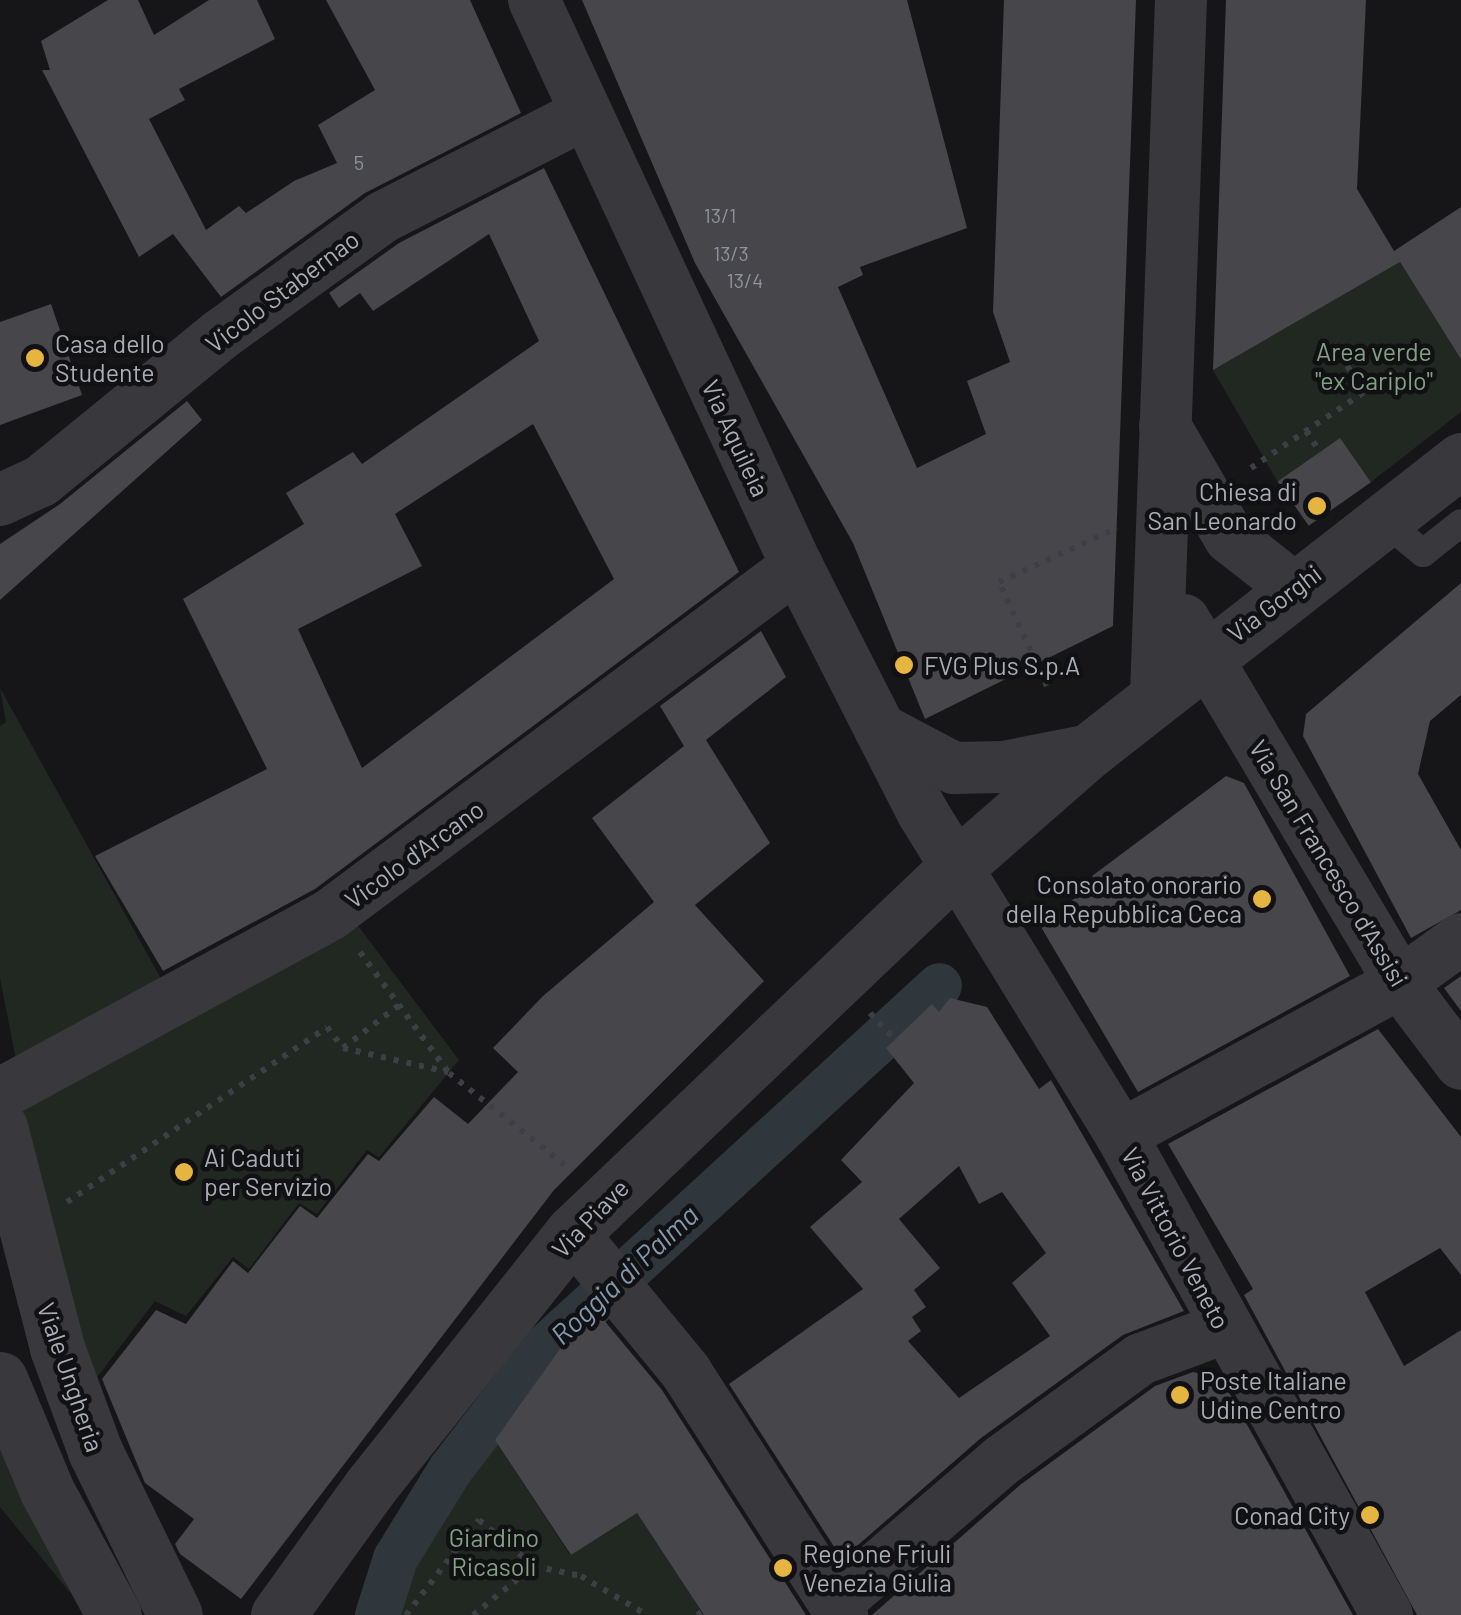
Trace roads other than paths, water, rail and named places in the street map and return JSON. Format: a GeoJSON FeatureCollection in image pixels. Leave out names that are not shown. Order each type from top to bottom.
{"type":"FeatureCollection","features":[{"type":"Feature","properties":{"kind":"street","name":"Via Aquileia"},"geometry":{"type":"LineString","coordinates":[[534,0],[797,566],[954,868]]}},
{"type":"Feature","properties":{"kind":"street"},"geometry":{"type":"LineString","coordinates":[[1156,694],[1181,0]]}},
{"type":"Feature","properties":{"kind":"street","name":"Vicolo Stabernao"},"geometry":{"type":"LineString","coordinates":[[0,500],[40,481],[220,335],[383,217],[584,114]]}},
{"type":"Feature","properties":{"kind":"street"},"geometry":{"type":"LineString","coordinates":[[1165,426],[1230,538],[1294,588]]}},
{"type":"Feature","properties":{"kind":"street","name":"Via Gorghi"},"geometry":{"type":"LineString","coordinates":[[954,868],[1156,694],[1461,460]]}},
{"type":"Feature","properties":{"kind":"street","name":"Vicolo d'Arcano"},"geometry":{"type":"LineString","coordinates":[[0,1094],[331,914],[797,566]]}},
{"type":"Feature","properties":{"kind":"street","name":"Via San Francesco d'Assisi"},"geometry":{"type":"LineString","coordinates":[[1161,579],[1400,984],[1461,1064]]}},
{"type":"Feature","properties":{"kind":"street","name":"Via Gorghi"},"geometry":{"type":"LineString","coordinates":[[880,729],[954,768],[1004,767],[1090,750]]}},
{"type":"Feature","properties":{"kind":"street","name":"Via Vittorio Veneto"},"geometry":{"type":"LineString","coordinates":[[954,868],[1121,1134],[1224,1328],[1387,1615]]}},
{"type":"Feature","properties":{"kind":"street","name":"Via Piave"},"geometry":{"type":"LineString","coordinates":[[278,1615],[406,1440],[602,1270],[954,868]]}},
{"type":"Feature","properties":{"kind":"street"},"geometry":{"type":"LineString","coordinates":[[1121,1134],[1400,984],[1461,939]]}},
{"type":"Feature","properties":{"kind":"street","name":"Viale Ungheria"},"geometry":{"type":"LineString","coordinates":[[0,1127],[24,1230],[95,1451],[177,1607]]}},
{"type":"Feature","properties":{"kind":"street"},"geometry":{"type":"LineString","coordinates":[[602,1270],[686,1372],[839,1609],[1001,1461],[1141,1359],[1224,1328]]}},
{"type":"Feature","properties":{"kind":"street"},"geometry":{"type":"LineString","coordinates":[[0,1379],[47,1491],[114,1615]]}},
{"type":"Feature","properties":{"kind":"lane"},"geometry":{"type":"LineString","coordinates":[[1383,520],[1422,553],[1461,523]]}},
{"type":"Feature","properties":{"kind":"waterway","name":"Roggia di Palma"},"geometry":{"type":"LineString","coordinates":[[377,1615],[395,1558],[450,1469],[543,1348],[939,985]]}},
{"type":"Feature","properties":{"kind":"place","name":"Casa dello Studente"},"geometry":{"type":"Point","coordinates":[35,358]}},
{"type":"Feature","properties":{"kind":"place","name":"Chiesa di San Leonardo"},"geometry":{"type":"Point","coordinates":[1317,506]}},
{"type":"Feature","properties":{"kind":"place","name":"FVG Plus S.p.A"},"geometry":{"type":"Point","coordinates":[904,665]}},
{"type":"Feature","properties":{"kind":"place","name":"Consolato onorario della Repubblica Ceca"},"geometry":{"type":"Point","coordinates":[1262,899]}},
{"type":"Feature","properties":{"kind":"place","name":"Ai Caduti per Servizio"},"geometry":{"type":"Point","coordinates":[184,1172]}},
{"type":"Feature","properties":{"kind":"place","name":"Poste Italiane Udine Centro"},"geometry":{"type":"Point","coordinates":[1180,1395]}},
{"type":"Feature","properties":{"kind":"place","name":"Conad City"},"geometry":{"type":"Point","coordinates":[1370,1515]}},
{"type":"Feature","properties":{"kind":"place","name":"Regione Friuli Venezia Giulia"},"geometry":{"type":"Point","coordinates":[783,1568]}},
{"type":"Feature","properties":{"kind":"park label","name":"Area verde \"ex Cariplo\""},"geometry":{"type":"Point","coordinates":[1374,366]}},
{"type":"Feature","properties":{"kind":"park label","name":"Giardino Ricasoli"},"geometry":{"type":"Point","coordinates":[494,1552]}}]}
